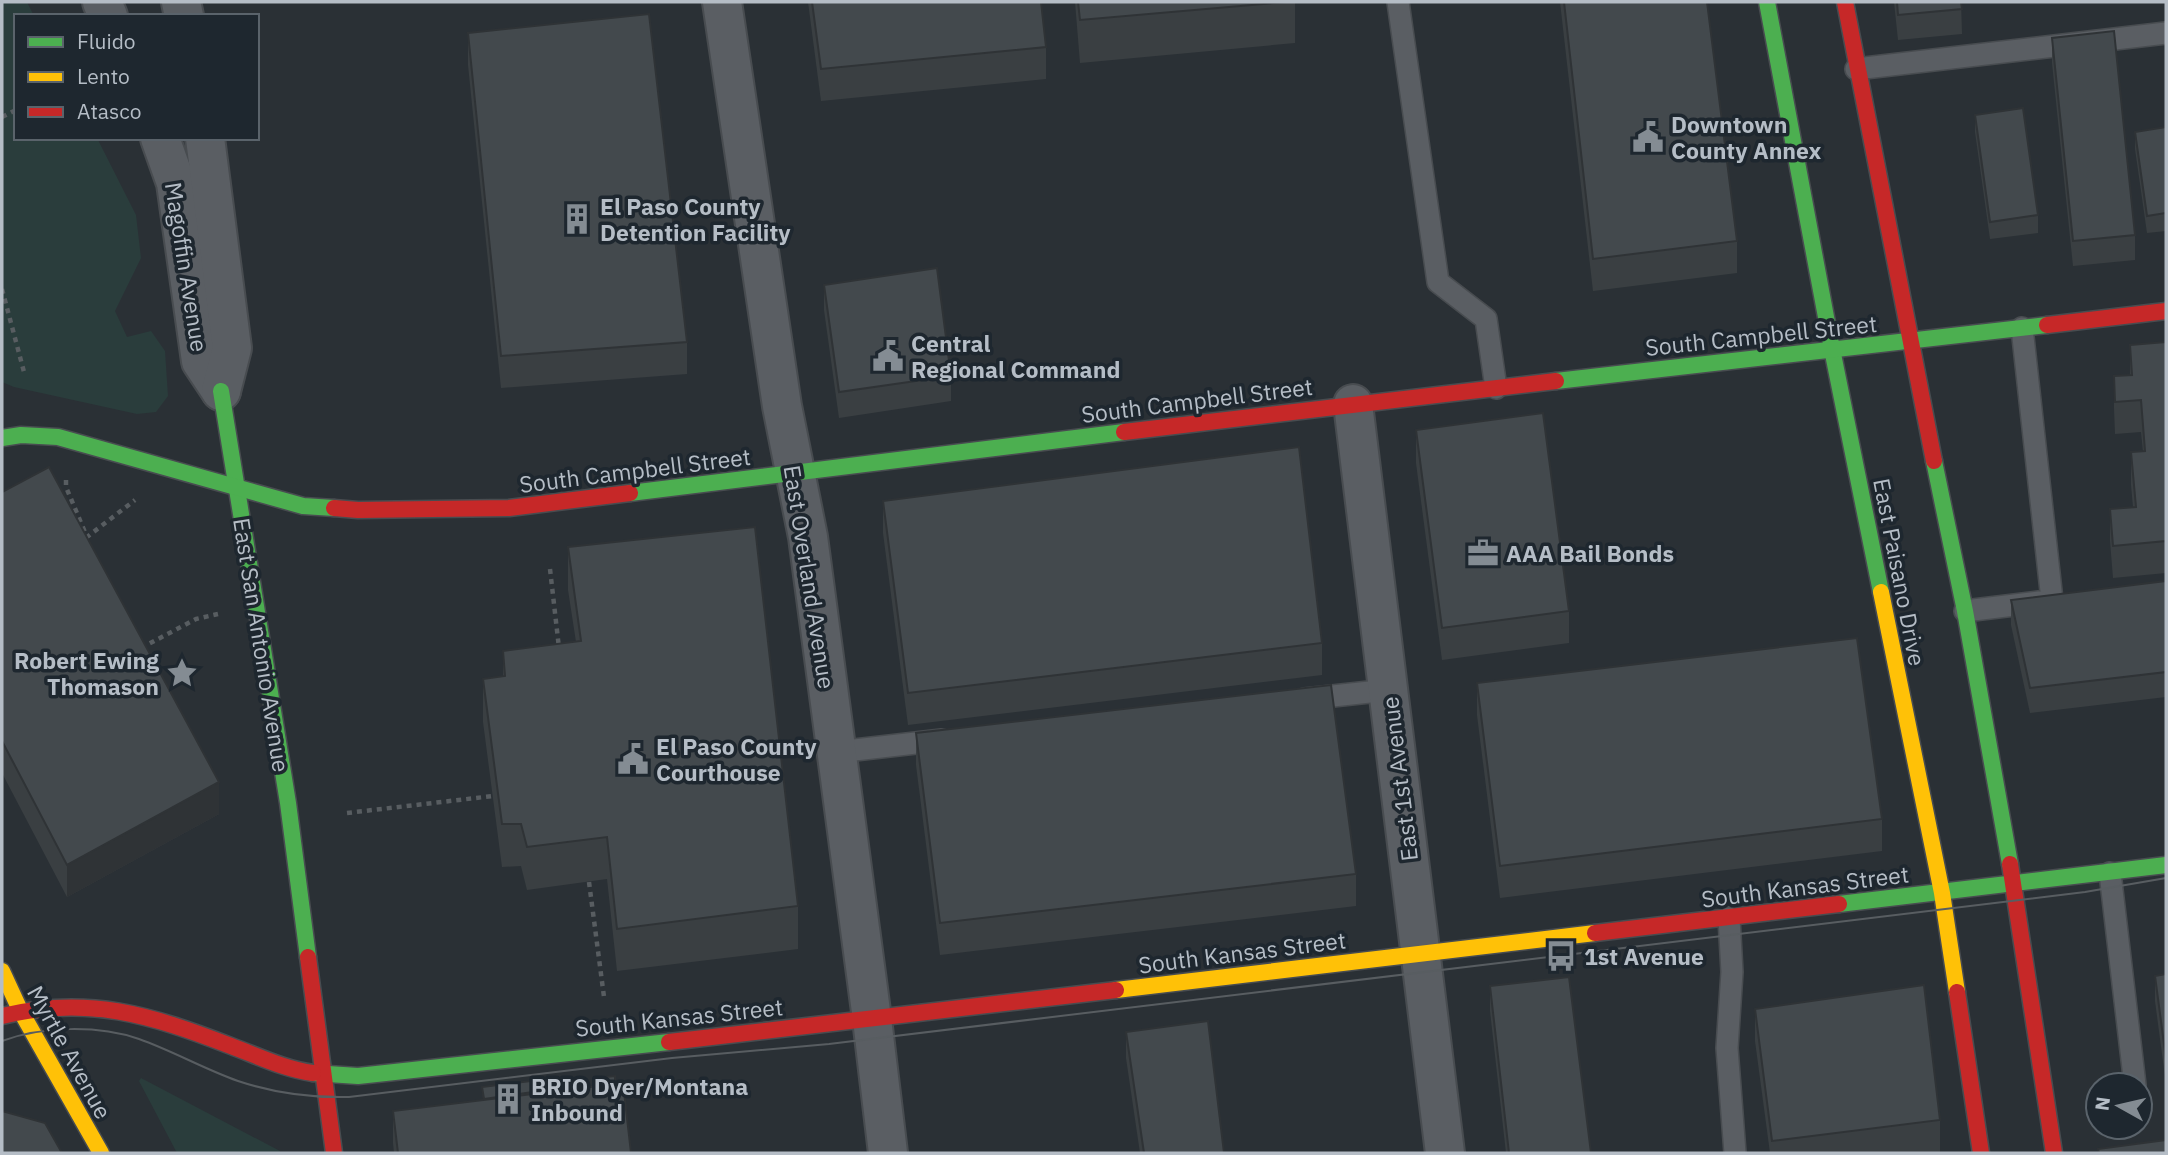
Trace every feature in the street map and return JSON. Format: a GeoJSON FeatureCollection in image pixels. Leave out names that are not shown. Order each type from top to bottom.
{"type":"FeatureCollection","features":[{"type":"Feature","properties":{"kind":"main road","name":"East Paisano Drive"},"geometry":{"type":"LineString","coordinates":[[1767,2],[1832,349],[1942,892],[1981,1153]]}},
{"type":"Feature","properties":{"kind":"main road"},"geometry":{"type":"LineString","coordinates":[[1845,2],[1909,342],[1965,611],[2014,884],[2054,1153]]}},
{"type":"Feature","properties":{"kind":"main road","name":"South Campbell Street"},"geometry":{"type":"LineString","coordinates":[[2,438],[21,435],[58,437],[303,506],[358,510],[509,508],[1353,404],[2166,311]]}},
{"type":"Feature","properties":{"kind":"main road","name":"East San Antonio Avenue"},"geometry":{"type":"LineString","coordinates":[[221,391],[288,803],[334,1153]]}},
{"type":"Feature","properties":{"kind":"main road","name":"South Kansas Street"},"geometry":{"type":"LineString","coordinates":[[2,1016],[20,1010],[62,1004],[112,1008],[177,1025],[289,1068],[323,1075],[378,1074],[872,1019],[2166,865]]}},
{"type":"Feature","properties":{"kind":"main road","name":"Myrtle Avenue"},"geometry":{"type":"LineString","coordinates":[[2,971],[20,1010],[101,1153]]}},
{"type":"Feature","properties":{"kind":"street","name":"East Overland Avenue"},"geometry":{"type":"LineString","coordinates":[[722,2],[794,474],[808,537],[888,1153]]}},
{"type":"Feature","properties":{"kind":"street","name":"Magoffin Avenue"},"geometry":{"type":"LineString","coordinates":[[161,140],[176,183],[201,361],[221,391]]}},
{"type":"Feature","properties":{"kind":"street","name":"East San Antonio Avenue"},"geometry":{"type":"LineString","coordinates":[[205,140],[232,348],[221,391]]}},
{"type":"Feature","properties":{"kind":"street","name":"East 1st Avenue"},"geometry":{"type":"LineString","coordinates":[[1353,404],[1445,1153]]}},
{"type":"Feature","properties":{"kind":"lane"},"geometry":{"type":"LineString","coordinates":[[1398,2],[1438,282],[1486,319],[1496,388]]}},
{"type":"Feature","properties":{"kind":"lane"},"geometry":{"type":"LineString","coordinates":[[1856,69],[2166,33]]}},
{"type":"Feature","properties":{"kind":"lane"},"geometry":{"type":"LineString","coordinates":[[2022,328],[2052,600]]}},
{"type":"Feature","properties":{"kind":"lane"},"geometry":{"type":"LineString","coordinates":[[1965,611],[2078,597]]}},
{"type":"Feature","properties":{"kind":"lane"},"geometry":{"type":"LineString","coordinates":[[1278,702],[1388,690]]}},
{"type":"Feature","properties":{"kind":"lane"},"geometry":{"type":"LineString","coordinates":[[837,752],[961,738]]}},
{"type":"Feature","properties":{"kind":"lane"},"geometry":{"type":"LineString","coordinates":[[2110,873],[2134,1071]]}},
{"type":"Feature","properties":{"kind":"lane"},"geometry":{"type":"LineString","coordinates":[[1729,918],[1732,972],[1727,1048],[1735,1153]]}},
{"type":"Feature","properties":{"kind":"path"},"geometry":{"type":"LineString","coordinates":[[2,289],[24,372]]}},
{"type":"Feature","properties":{"kind":"path"},"geometry":{"type":"LineString","coordinates":[[66,480],[66,487],[93,549]]}},
{"type":"Feature","properties":{"kind":"path"},"geometry":{"type":"LineString","coordinates":[[87,537],[135,500]]}},
{"type":"Feature","properties":{"kind":"path"},"geometry":{"type":"LineString","coordinates":[[550,569],[561,660]]}},
{"type":"Feature","properties":{"kind":"path"},"geometry":{"type":"LineString","coordinates":[[132,652],[197,619],[219,614]]}},
{"type":"Feature","properties":{"kind":"path"},"geometry":{"type":"LineString","coordinates":[[137,635],[144,647]]}},
{"type":"Feature","properties":{"kind":"path"},"geometry":{"type":"LineString","coordinates":[[348,813],[493,796]]}},
{"type":"Feature","properties":{"kind":"path"},"geometry":{"type":"LineString","coordinates":[[589,882],[604,997]]}},
{"type":"Feature","properties":{"kind":"green space"},"geometry":{"type":"Polygon","coordinates":[[[2,2],[27,2],[33,14],[14,14],[14,140],[98,140],[136,215],[141,258],[115,311],[127,337],[151,331],[165,351],[168,396],[156,412],[137,414],[2,382],[2,2]]]}},
{"type":"Feature","properties":{"kind":"green space"},"geometry":{"type":"Polygon","coordinates":[[[141,1078],[280,1153],[177,1153],[139,1081],[141,1078]]]}},
{"type":"Feature","properties":{"kind":"building"},"geometry":{"type":"Polygon","coordinates":[[[812,2],[1041,2],[1046,47],[821,69],[812,2]]]}},
{"type":"Feature","properties":{"kind":"building"},"geometry":{"type":"Polygon","coordinates":[[[1078,2],[1285,2],[1080,20],[1078,2]]]}},
{"type":"Feature","properties":{"kind":"building","name":"Downtown County Annex"},"geometry":{"type":"Polygon","coordinates":[[[1564,2],[1707,2],[1737,241],[1593,259],[1564,2]]]}},
{"type":"Feature","properties":{"kind":"building"},"geometry":{"type":"Polygon","coordinates":[[[1897,2],[1961,2],[1962,9],[1898,15],[1897,2]]]}},
{"type":"Feature","properties":{"kind":"building","name":"El Paso County Detention Facility"},"geometry":{"type":"Polygon","coordinates":[[[649,14],[687,342],[501,356],[468,33],[649,14]]]}},
{"type":"Feature","properties":{"kind":"building"},"geometry":{"type":"Polygon","coordinates":[[[2114,31],[2135,235],[2073,241],[2052,38],[2114,31]]]}},
{"type":"Feature","properties":{"kind":"building"},"geometry":{"type":"Polygon","coordinates":[[[2023,108],[2038,215],[1990,222],[1975,115],[2023,108]]]}},
{"type":"Feature","properties":{"kind":"building"},"geometry":{"type":"Polygon","coordinates":[[[2166,127],[2166,213],[2147,216],[2135,132],[2166,127]]]}},
{"type":"Feature","properties":{"kind":"building","name":"Central Regional Command"},"geometry":{"type":"Polygon","coordinates":[[[937,268],[951,376],[839,392],[824,285],[937,268]]]}},
{"type":"Feature","properties":{"kind":"building"},"geometry":{"type":"Polygon","coordinates":[[[2166,342],[2166,541],[2113,546],[2110,509],[2136,507],[2131,452],[2145,451],[2141,400],[2115,402],[2114,376],[2132,375],[2130,345],[2166,342]]]}},
{"type":"Feature","properties":{"kind":"building"},"geometry":{"type":"Polygon","coordinates":[[[1543,413],[1569,611],[1442,628],[1416,430],[1543,413]]]}},
{"type":"Feature","properties":{"kind":"building"},"geometry":{"type":"Polygon","coordinates":[[[1299,447],[1322,643],[908,693],[883,501],[1299,447]]]}},
{"type":"Feature","properties":{"kind":"building"},"geometry":{"type":"Polygon","coordinates":[[[49,467],[219,782],[67,865],[2,741],[2,492],[49,467]]]}},
{"type":"Feature","properties":{"kind":"building","name":"El Paso County Courthouse"},"geometry":{"type":"Polygon","coordinates":[[[755,527],[798,906],[617,929],[607,837],[527,847],[521,824],[502,824],[483,679],[505,676],[503,651],[581,641],[568,547],[755,527]]]}},
{"type":"Feature","properties":{"kind":"building"},"geometry":{"type":"Polygon","coordinates":[[[2166,581],[2166,672],[2030,688],[2011,600],[2166,581]]]}},
{"type":"Feature","properties":{"kind":"building"},"geometry":{"type":"Polygon","coordinates":[[[1857,638],[1882,819],[1500,866],[1477,683],[1857,638]]]}},
{"type":"Feature","properties":{"kind":"building"},"geometry":{"type":"Polygon","coordinates":[[[1331,685],[1356,874],[940,923],[916,733],[1331,685]]]}},
{"type":"Feature","properties":{"kind":"building"},"geometry":{"type":"Polygon","coordinates":[[[2166,974],[2166,1059],[2155,976],[2166,974]]]}},
{"type":"Feature","properties":{"kind":"building"},"geometry":{"type":"Polygon","coordinates":[[[1569,977],[1591,1153],[1509,1153],[1490,986],[1569,977]]]}},
{"type":"Feature","properties":{"kind":"building"},"geometry":{"type":"Polygon","coordinates":[[[1924,985],[1940,1120],[1772,1141],[1755,1009],[1924,985]]]}},
{"type":"Feature","properties":{"kind":"building"},"geometry":{"type":"Polygon","coordinates":[[[1208,1021],[1224,1153],[1144,1153],[1126,1032],[1208,1021]]]}},
{"type":"Feature","properties":{"kind":"building"},"geometry":{"type":"Polygon","coordinates":[[[615,1076],[615,1084],[598,1085],[596,1078],[615,1076]]]}},
{"type":"Feature","properties":{"kind":"building"},"geometry":{"type":"Polygon","coordinates":[[[531,1081],[533,1092],[484,1099],[482,1087],[531,1081]]]}},
{"type":"Feature","properties":{"kind":"building"},"geometry":{"type":"Polygon","coordinates":[[[623,1083],[631,1153],[398,1153],[393,1111],[623,1083]]]}},
{"type":"Feature","properties":{"kind":"building"},"geometry":{"type":"Polygon","coordinates":[[[2,1111],[45,1123],[62,1153],[2,1153],[2,1111]]]}},
{"type":"Feature","properties":{"kind":"building"},"geometry":{"type":"Polygon","coordinates":[[[2166,1140],[2166,1153],[2099,1153],[2098,1149],[2166,1140]]]}},
{"type":"Feature","properties":{"kind":"tram line"},"geometry":{"type":"LineString","coordinates":[[2,1041],[52,1030],[106,1031],[139,1039],[225,1076],[265,1089],[320,1097],[349,1097],[672,1058],[829,1044],[2085,892],[2166,878]]}},
{"type":"Feature","properties":{"kind":"traffic: fast"},"geometry":{"type":"LineString","coordinates":[[1767,2],[1881,592]]}},
{"type":"Feature","properties":{"kind":"traffic: fast"},"geometry":{"type":"LineString","coordinates":[[1556,381],[2047,325]]}},
{"type":"Feature","properties":{"kind":"traffic: fast"},"geometry":{"type":"LineString","coordinates":[[221,391],[288,803],[308,957]]}},
{"type":"Feature","properties":{"kind":"traffic: fast"},"geometry":{"type":"LineString","coordinates":[[630,493],[1124,432]]}},
{"type":"Feature","properties":{"kind":"traffic: fast"},"geometry":{"type":"LineString","coordinates":[[2,438],[21,435],[58,437],[303,506],[334,508]]}},
{"type":"Feature","properties":{"kind":"traffic: fast"},"geometry":{"type":"LineString","coordinates":[[1934,461],[1965,611],[2010,864]]}},
{"type":"Feature","properties":{"kind":"traffic: fast"},"geometry":{"type":"LineString","coordinates":[[1839,904],[2166,865]]}},
{"type":"Feature","properties":{"kind":"traffic: fast"},"geometry":{"type":"LineString","coordinates":[[313,1073],[358,1076],[669,1042]]}},
{"type":"Feature","properties":{"kind":"traffic: slow"},"geometry":{"type":"LineString","coordinates":[[1881,592],[1942,893],[1957,992]]}},
{"type":"Feature","properties":{"kind":"traffic: slow"},"geometry":{"type":"LineString","coordinates":[[1116,990],[1595,933]]}},
{"type":"Feature","properties":{"kind":"traffic: slow"},"geometry":{"type":"LineString","coordinates":[[2,971],[20,1010],[101,1153]]}},
{"type":"Feature","properties":{"kind":"traffic: jam"},"geometry":{"type":"LineString","coordinates":[[1845,2],[1934,461]]}},
{"type":"Feature","properties":{"kind":"traffic: jam"},"geometry":{"type":"LineString","coordinates":[[2047,325],[2166,311]]}},
{"type":"Feature","properties":{"kind":"traffic: jam"},"geometry":{"type":"LineString","coordinates":[[1124,432],[1556,381]]}},
{"type":"Feature","properties":{"kind":"traffic: jam"},"geometry":{"type":"LineString","coordinates":[[334,508],[509,508],[630,493]]}},
{"type":"Feature","properties":{"kind":"traffic: jam"},"geometry":{"type":"LineString","coordinates":[[2010,864],[2054,1153]]}},
{"type":"Feature","properties":{"kind":"traffic: jam"},"geometry":{"type":"LineString","coordinates":[[1595,933],[1839,904]]}},
{"type":"Feature","properties":{"kind":"traffic: jam"},"geometry":{"type":"LineString","coordinates":[[308,957],[334,1153]]}},
{"type":"Feature","properties":{"kind":"traffic: jam"},"geometry":{"type":"LineString","coordinates":[[669,1042],[1116,990]]}},
{"type":"Feature","properties":{"kind":"traffic: jam"},"geometry":{"type":"LineString","coordinates":[[1957,992],[1981,1153]]}},
{"type":"Feature","properties":{"kind":"traffic: jam"},"geometry":{"type":"LineString","coordinates":[[2,1016],[63,1007],[119,1012],[174,1025],[281,1065],[313,1073]]}},
{"type":"Feature","properties":{"kind":"place","name":"Downtown County Annex"},"geometry":{"type":"Point","coordinates":[1648,137]}},
{"type":"Feature","properties":{"kind":"place","name":"El Paso County Detention Facility"},"geometry":{"type":"Point","coordinates":[577,219]}},
{"type":"Feature","properties":{"kind":"place","name":"Central Regional Command"},"geometry":{"type":"Point","coordinates":[888,356]}},
{"type":"Feature","properties":{"kind":"place","name":"AAA Bail Bonds"},"geometry":{"type":"Point","coordinates":[1483,553]}},
{"type":"Feature","properties":{"kind":"place","name":"Robert Ewing Thomason"},"geometry":{"type":"Point","coordinates":[182,673]}},
{"type":"Feature","properties":{"kind":"place","name":"El Paso County Courthouse"},"geometry":{"type":"Point","coordinates":[633,759]}},
{"type":"Feature","properties":{"kind":"place","name":"1st Avenue"},"geometry":{"type":"Point","coordinates":[1561,956]}},
{"type":"Feature","properties":{"kind":"place","name":"BRIO Dyer/Montana Inbound"},"geometry":{"type":"Point","coordinates":[508,1099]}}]}
